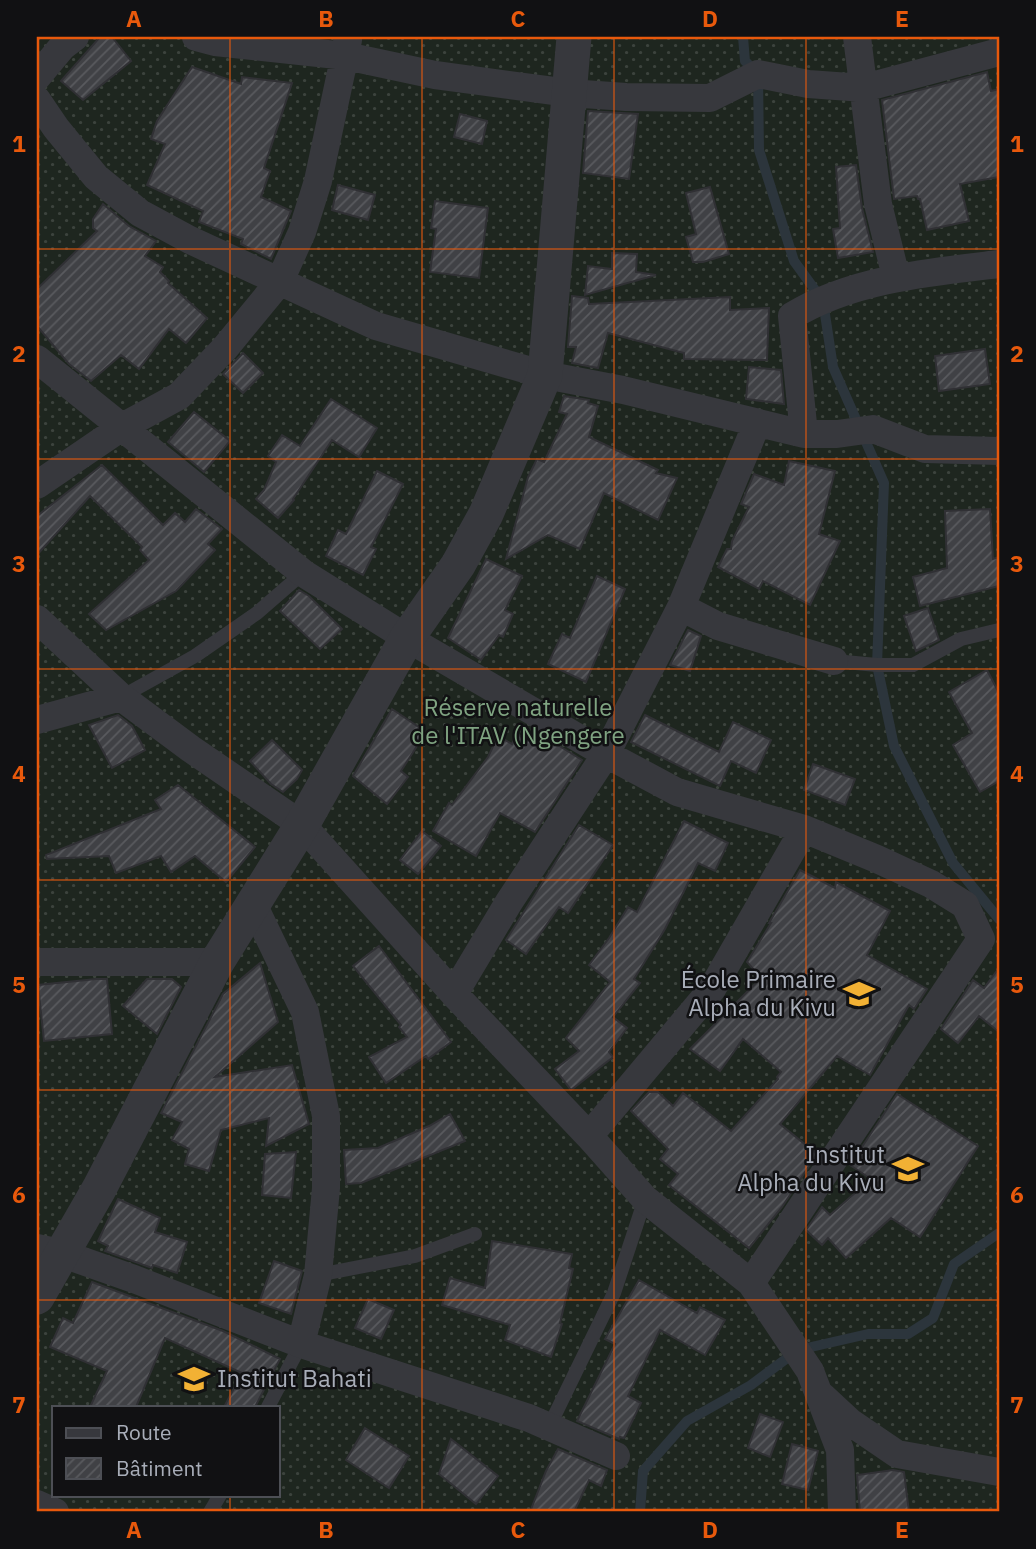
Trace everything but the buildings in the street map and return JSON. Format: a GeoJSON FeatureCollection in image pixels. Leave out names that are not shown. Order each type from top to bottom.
{"type":"FeatureCollection","features":[{"type":"Feature","properties":{"kind":"street"},"geometry":{"type":"LineString","coordinates":[[37,77],[62,47],[75,37]]}},
{"type":"Feature","properties":{"kind":"street"},"geometry":{"type":"LineString","coordinates":[[196,37],[215,41],[347,46],[435,75],[569,93],[626,97],[709,98],[758,74],[808,84],[864,88],[999,51]]}},
{"type":"Feature","properties":{"kind":"street"},"geometry":{"type":"LineString","coordinates":[[37,1297],[49,1250],[99,1189],[217,962],[302,825],[407,638],[458,565],[486,514],[545,375],[574,37]]}},
{"type":"Feature","properties":{"kind":"street"},"geometry":{"type":"LineString","coordinates":[[857,37],[878,204],[896,277]]}},
{"type":"Feature","properties":{"kind":"street"},"geometry":{"type":"LineString","coordinates":[[37,485],[122,428],[179,396],[225,348],[280,281],[302,232],[318,181],[347,46]]}},
{"type":"Feature","properties":{"kind":"street"},"geometry":{"type":"LineString","coordinates":[[37,100],[96,177],[140,213],[190,240],[376,326],[545,375],[623,390],[804,434],[837,434],[873,429],[925,449],[999,452]]}},
{"type":"Feature","properties":{"kind":"street"},"geometry":{"type":"LineString","coordinates":[[804,434],[792,316],[823,301],[896,277],[999,264]]}},
{"type":"Feature","properties":{"kind":"street"},"geometry":{"type":"LineString","coordinates":[[37,359],[303,573],[407,638],[606,754],[677,792],[804,828],[931,884],[965,905],[981,939],[751,1283]]}},
{"type":"Feature","properties":{"kind":"street"},"geometry":{"type":"LineString","coordinates":[[454,994],[509,902],[606,754],[681,607],[757,423]]}},
{"type":"Feature","properties":{"kind":"street"},"geometry":{"type":"LineString","coordinates":[[681,607],[719,626],[834,660]]}},
{"type":"Feature","properties":{"kind":"street"},"geometry":{"type":"LineString","coordinates":[[37,619],[121,697],[302,825],[454,994],[645,1199],[751,1283],[814,1382],[840,1450],[842,1512]]}},
{"type":"Feature","properties":{"kind":"street"},"geometry":{"type":"LineString","coordinates":[[37,720],[121,697]]}},
{"type":"Feature","properties":{"kind":"street"},"geometry":{"type":"LineString","coordinates":[[589,1136],[712,989],[804,828]]}},
{"type":"Feature","properties":{"kind":"street"},"geometry":{"type":"LineString","coordinates":[[253,904],[305,1012],[326,1116],[326,1188],[318,1275],[301,1344]]}},
{"type":"Feature","properties":{"kind":"street"},"geometry":{"type":"LineString","coordinates":[[37,962],[217,962]]}},
{"type":"Feature","properties":{"kind":"street"},"geometry":{"type":"LineString","coordinates":[[49,1250],[301,1344],[503,1409],[617,1456]]}},
{"type":"Feature","properties":{"kind":"street"},"geometry":{"type":"LineString","coordinates":[[814,1382],[850,1422],[897,1454],[999,1472]]}},
{"type":"Feature","properties":{"kind":"street"},"geometry":{"type":"LineString","coordinates":[[37,1504],[55,1512]]}},
{"type":"Feature","properties":{"kind":"lane"},"geometry":{"type":"LineString","coordinates":[[121,697],[195,656],[257,613],[303,573]]}},
{"type":"Feature","properties":{"kind":"lane"},"geometry":{"type":"LineString","coordinates":[[834,660],[877,665],[914,665],[961,639],[999,630]]}},
{"type":"Feature","properties":{"kind":"lane"},"geometry":{"type":"LineString","coordinates":[[549,1427],[614,1293],[645,1199]]}},
{"type":"Feature","properties":{"kind":"lane"},"geometry":{"type":"LineString","coordinates":[[318,1275],[415,1256],[475,1234]]}},
{"type":"Feature","properties":{"kind":"lane"},"geometry":{"type":"LineString","coordinates":[[269,1406],[301,1344]]}},
{"type":"Feature","properties":{"kind":"lane"},"geometry":{"type":"LineString","coordinates":[[210,1512],[219,1496]]}},
{"type":"Feature","properties":{"kind":"green space","name":"Réserve naturelle de l'ITAV (Ngengere"},"geometry":{"type":"Polygon","coordinates":[[[37,37],[999,37],[999,1512],[37,1512],[37,37]]]}},
{"type":"Feature","properties":{"kind":"waterway"},"geometry":{"type":"LineString","coordinates":[[743,37],[745,61],[758,74],[759,150],[794,261],[823,301],[833,367],[884,483],[877,665],[894,746],[953,863],[999,919]]}},
{"type":"Feature","properties":{"kind":"waterway"},"geometry":{"type":"LineString","coordinates":[[640,1512],[643,1471],[687,1421],[751,1385],[798,1350],[868,1334],[908,1334],[933,1318],[954,1264],[999,1233]]}},
{"type":"Feature","properties":{"kind":"place","name":"École Primaire Alpha du Kivu"},"geometry":{"type":"Point","coordinates":[859,994]}},
{"type":"Feature","properties":{"kind":"place","name":"Institut Alpha du Kivu"},"geometry":{"type":"Point","coordinates":[908,1169]}},
{"type":"Feature","properties":{"kind":"place","name":"Institut Bahati"},"geometry":{"type":"Point","coordinates":[194,1379]}}]}
